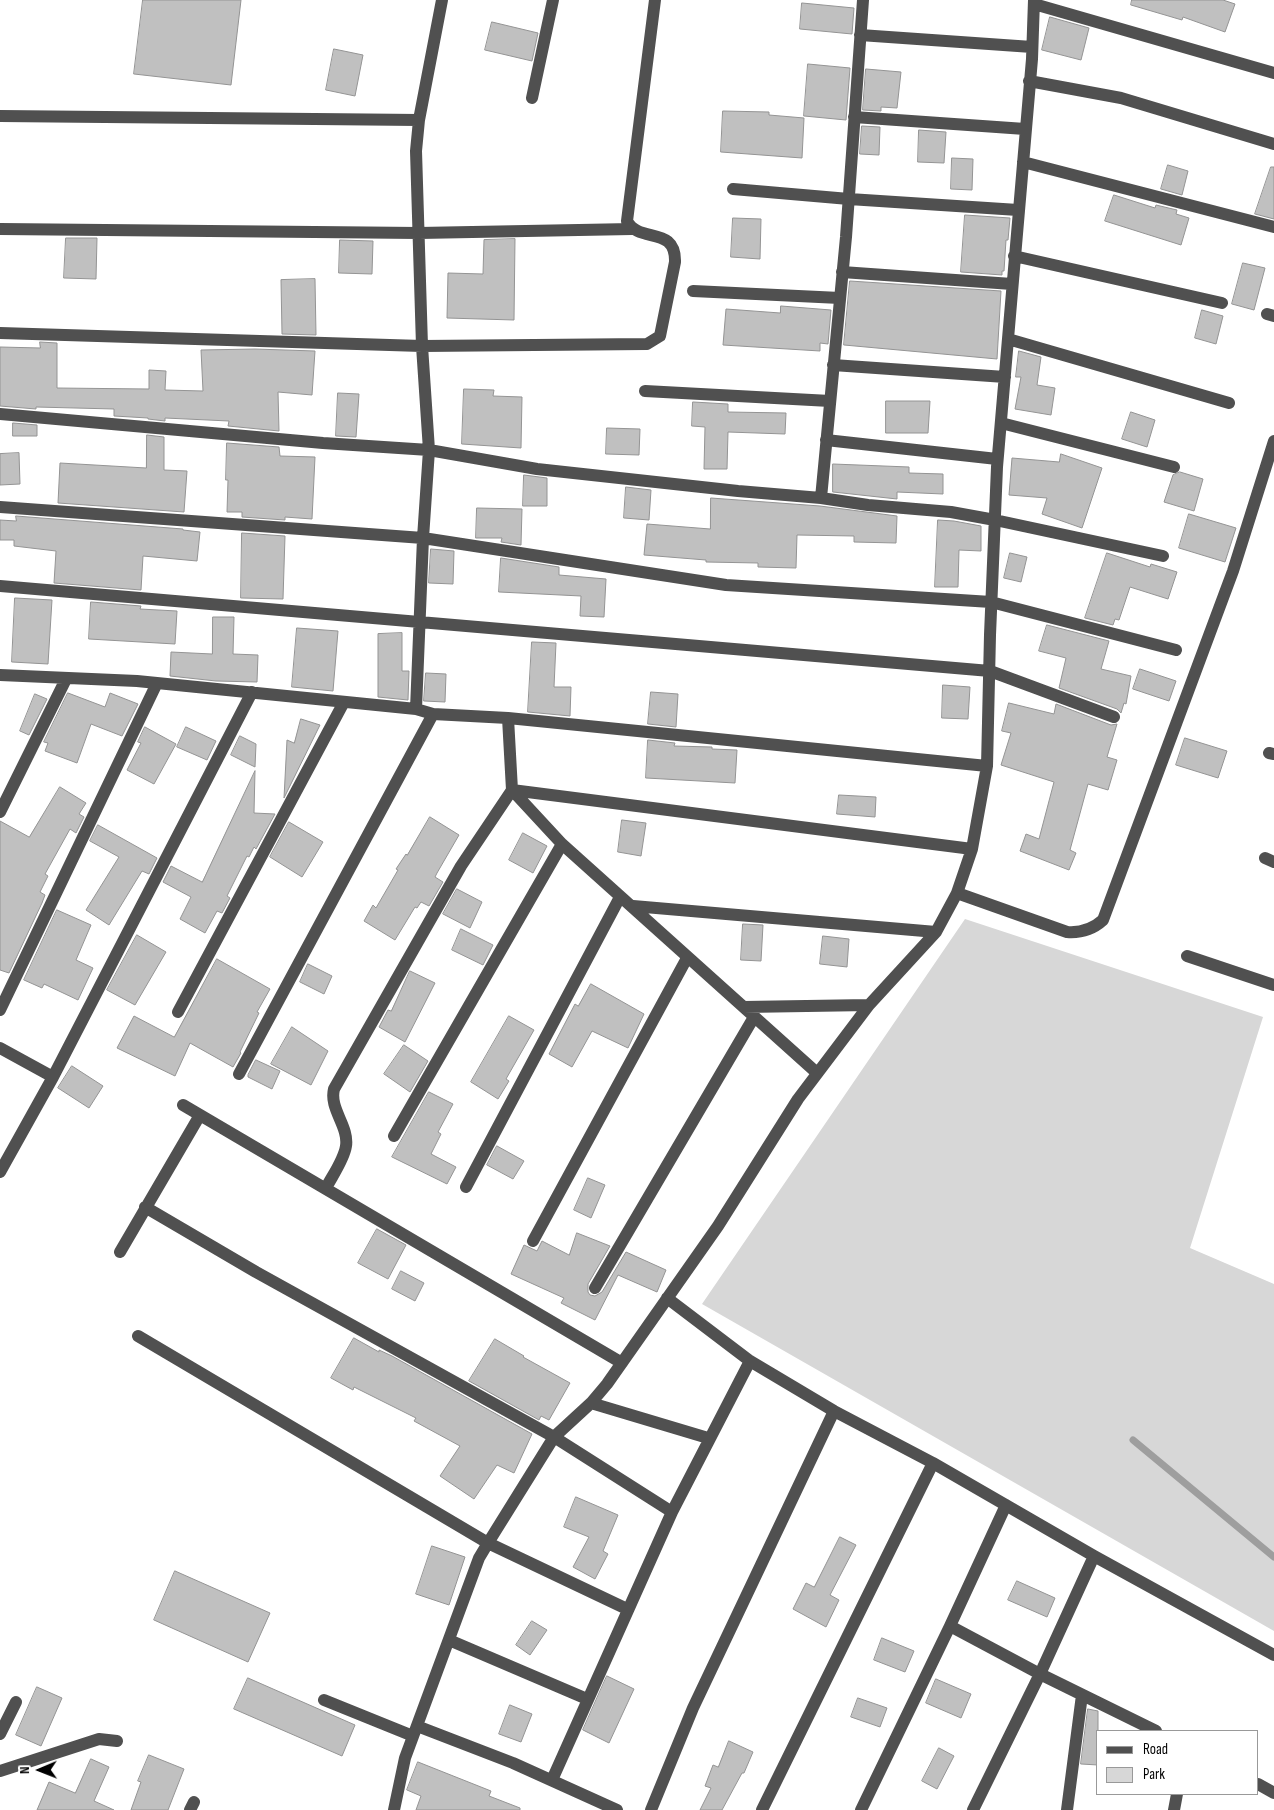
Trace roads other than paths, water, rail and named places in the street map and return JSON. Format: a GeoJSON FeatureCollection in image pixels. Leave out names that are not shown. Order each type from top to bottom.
{"type":"FeatureCollection","features":[{"type":"Feature","properties":{"kind":"street"},"geometry":{"type":"LineString","coordinates":[[416,708],[423,538],[429,450],[422,346],[416,151],[419,120],[442,0]]}},
{"type":"Feature","properties":{"kind":"street"},"geometry":{"type":"LineString","coordinates":[[532,98],[553,0]]}},
{"type":"Feature","properties":{"kind":"street"},"geometry":{"type":"LineString","coordinates":[[0,333],[422,346],[639,345],[653,341],[660,336],[676,252],[669,242],[659,236],[637,232],[632,229],[627,221],[627,217],[655,0]]}},
{"type":"Feature","properties":{"kind":"street"},"geometry":{"type":"LineString","coordinates":[[821,498],[849,199],[862,0]]}},
{"type":"Feature","properties":{"kind":"street"},"geometry":{"type":"LineString","coordinates":[[394,1810],[405,1758],[479,1558],[488,1543],[554,1437],[591,1403],[607,1384],[718,1226],[798,1099],[869,1005],[936,932],[957,893],[972,849],[987,766],[997,459],[1023,162],[1034,2],[1274,73]]}},
{"type":"Feature","properties":{"kind":"street"},"geometry":{"type":"LineString","coordinates":[[860,35],[1032,47]]}},
{"type":"Feature","properties":{"kind":"street"},"geometry":{"type":"LineString","coordinates":[[1029,81],[1121,98],[1274,144]]}},
{"type":"Feature","properties":{"kind":"street"},"geometry":{"type":"LineString","coordinates":[[0,116],[419,120]]}},
{"type":"Feature","properties":{"kind":"street"},"geometry":{"type":"LineString","coordinates":[[854,117],[1025,129]]}},
{"type":"Feature","properties":{"kind":"street"},"geometry":{"type":"LineString","coordinates":[[1023,162],[1274,228]]}},
{"type":"Feature","properties":{"kind":"street"},"geometry":{"type":"LineString","coordinates":[[733,189],[1018,210]]}},
{"type":"Feature","properties":{"kind":"street"},"geometry":{"type":"LineString","coordinates":[[0,229],[419,233],[632,229]]}},
{"type":"Feature","properties":{"kind":"street"},"geometry":{"type":"LineString","coordinates":[[1014,256],[1222,303]]}},
{"type":"Feature","properties":{"kind":"street"},"geometry":{"type":"LineString","coordinates":[[842,272],[1012,284]]}},
{"type":"Feature","properties":{"kind":"street"},"geometry":{"type":"LineString","coordinates":[[693,291],[840,298]]}},
{"type":"Feature","properties":{"kind":"street"},"geometry":{"type":"LineString","coordinates":[[1008,339],[1229,403]]}},
{"type":"Feature","properties":{"kind":"street"},"geometry":{"type":"LineString","coordinates":[[833,365],[1004,378]]}},
{"type":"Feature","properties":{"kind":"street"},"geometry":{"type":"LineString","coordinates":[[645,391],[830,401]]}},
{"type":"Feature","properties":{"kind":"street"},"geometry":{"type":"LineString","coordinates":[[0,414],[323,444],[429,450],[537,469],[821,498],[868,505],[950,512],[1163,556]]}},
{"type":"Feature","properties":{"kind":"street"},"geometry":{"type":"LineString","coordinates":[[1001,423],[1174,467]]}},
{"type":"Feature","properties":{"kind":"street"},"geometry":{"type":"LineString","coordinates":[[826,440],[997,459]]}},
{"type":"Feature","properties":{"kind":"street"},"geometry":{"type":"LineString","coordinates":[[957,893],[1067,932],[1079,932],[1097,925],[1103,920],[1233,572],[1274,441]]}},
{"type":"Feature","properties":{"kind":"street"},"geometry":{"type":"LineString","coordinates":[[0,507],[423,538],[726,585],[991,602],[1176,650]]}},
{"type":"Feature","properties":{"kind":"street"},"geometry":{"type":"LineString","coordinates":[[0,586],[990,671],[1114,717]]}},
{"type":"Feature","properties":{"kind":"street"},"geometry":{"type":"LineString","coordinates":[[0,675],[157,683],[416,708],[433,714],[508,718],[987,766]]}},
{"type":"Feature","properties":{"kind":"street"},"geometry":{"type":"LineString","coordinates":[[0,812],[66,679]]}},
{"type":"Feature","properties":{"kind":"street"},"geometry":{"type":"LineString","coordinates":[[0,1010],[157,683]]}},
{"type":"Feature","properties":{"kind":"street"},"geometry":{"type":"LineString","coordinates":[[1,1168],[53,1077],[252,692]]}},
{"type":"Feature","properties":{"kind":"street"},"geometry":{"type":"LineString","coordinates":[[178,1012],[344,702]]}},
{"type":"Feature","properties":{"kind":"street"},"geometry":{"type":"LineString","coordinates":[[239,1074],[433,714]]}},
{"type":"Feature","properties":{"kind":"street"},"geometry":{"type":"LineString","coordinates":[[326,1188],[345,1152],[347,1144],[345,1131],[333,1101],[334,1089],[461,866],[512,790],[508,718]]}},
{"type":"Feature","properties":{"kind":"street"},"geometry":{"type":"LineString","coordinates":[[512,790],[972,849]]}},
{"type":"Feature","properties":{"kind":"street"},"geometry":{"type":"LineString","coordinates":[[512,790],[562,844],[817,1073]]}},
{"type":"Feature","properties":{"kind":"street"},"geometry":{"type":"LineString","coordinates":[[394,1136],[562,844]]}},
{"type":"Feature","properties":{"kind":"street"},"geometry":{"type":"LineString","coordinates":[[466,1187],[620,897]]}},
{"type":"Feature","properties":{"kind":"street"},"geometry":{"type":"LineString","coordinates":[[633,906],[936,932]]}},
{"type":"Feature","properties":{"kind":"street"},"geometry":{"type":"LineString","coordinates":[[1187,956],[1274,986]]}},
{"type":"Feature","properties":{"kind":"street"},"geometry":{"type":"LineString","coordinates":[[533,1241],[687,958]]}},
{"type":"Feature","properties":{"kind":"street"},"geometry":{"type":"LineString","coordinates":[[744,1007],[869,1005]]}},
{"type":"Feature","properties":{"kind":"street"},"geometry":{"type":"LineString","coordinates":[[595,1288],[754,1017]]}},
{"type":"Feature","properties":{"kind":"street"},"geometry":{"type":"LineString","coordinates":[[0,1048],[53,1077]]}},
{"type":"Feature","properties":{"kind":"street"},"geometry":{"type":"LineString","coordinates":[[183,1105],[622,1363]]}},
{"type":"Feature","properties":{"kind":"street"},"geometry":{"type":"LineString","coordinates":[[120,1252],[200,1115]]}},
{"type":"Feature","properties":{"kind":"street"},"geometry":{"type":"LineString","coordinates":[[145,1207],[256,1272],[554,1437],[672,1512]]}},
{"type":"Feature","properties":{"kind":"street"},"geometry":{"type":"LineString","coordinates":[[667,1298],[750,1360],[834,1411],[934,1463],[1094,1556],[1274,1656]]}},
{"type":"Feature","properties":{"kind":"street"},"geometry":{"type":"LineString","coordinates":[[138,1336],[488,1543],[628,1609]]}},
{"type":"Feature","properties":{"kind":"street"},"geometry":{"type":"LineString","coordinates":[[552,1780],[672,1512],[708,1438],[750,1360]]}},
{"type":"Feature","properties":{"kind":"street"},"geometry":{"type":"LineString","coordinates":[[591,1403],[708,1438]]}},
{"type":"Feature","properties":{"kind":"street"},"geometry":{"type":"LineString","coordinates":[[651,1810],[693,1708],[834,1411]]}},
{"type":"Feature","properties":{"kind":"street"},"geometry":{"type":"LineString","coordinates":[[762,1810],[934,1463]]}},
{"type":"Feature","properties":{"kind":"street"},"geometry":{"type":"LineString","coordinates":[[861,1810],[1006,1505]]}},
{"type":"Feature","properties":{"kind":"street"},"geometry":{"type":"LineString","coordinates":[[973,1810],[1040,1674],[1094,1556]]}},
{"type":"Feature","properties":{"kind":"street"},"geometry":{"type":"LineString","coordinates":[[950,1626],[1040,1674],[1154,1730]]}},
{"type":"Feature","properties":{"kind":"street"},"geometry":{"type":"LineString","coordinates":[[449,1640],[588,1699]]}},
{"type":"Feature","properties":{"kind":"street"},"geometry":{"type":"LineString","coordinates":[[1067,1810],[1082,1695]]}},
{"type":"Feature","properties":{"kind":"street"},"geometry":{"type":"LineString","coordinates":[[324,1700],[513,1763],[617,1810]]}},
{"type":"Feature","properties":{"kind":"street"},"geometry":{"type":"LineString","coordinates":[[0,1734],[16,1702]]}},
{"type":"Feature","properties":{"kind":"street"},"geometry":{"type":"LineString","coordinates":[[0,1771],[99,1739],[117,1741]]}},
{"type":"Feature","properties":{"kind":"street"},"geometry":{"type":"LineString","coordinates":[[1259,1784],[1274,1792]]}},
{"type":"Feature","properties":{"kind":"street"},"geometry":{"type":"LineString","coordinates":[[1174,1810],[1177,1795]]}},
{"type":"Feature","properties":{"kind":"waterway"},"geometry":{"type":"LineString","coordinates":[[1133,1440],[1274,1557]]}}]}
